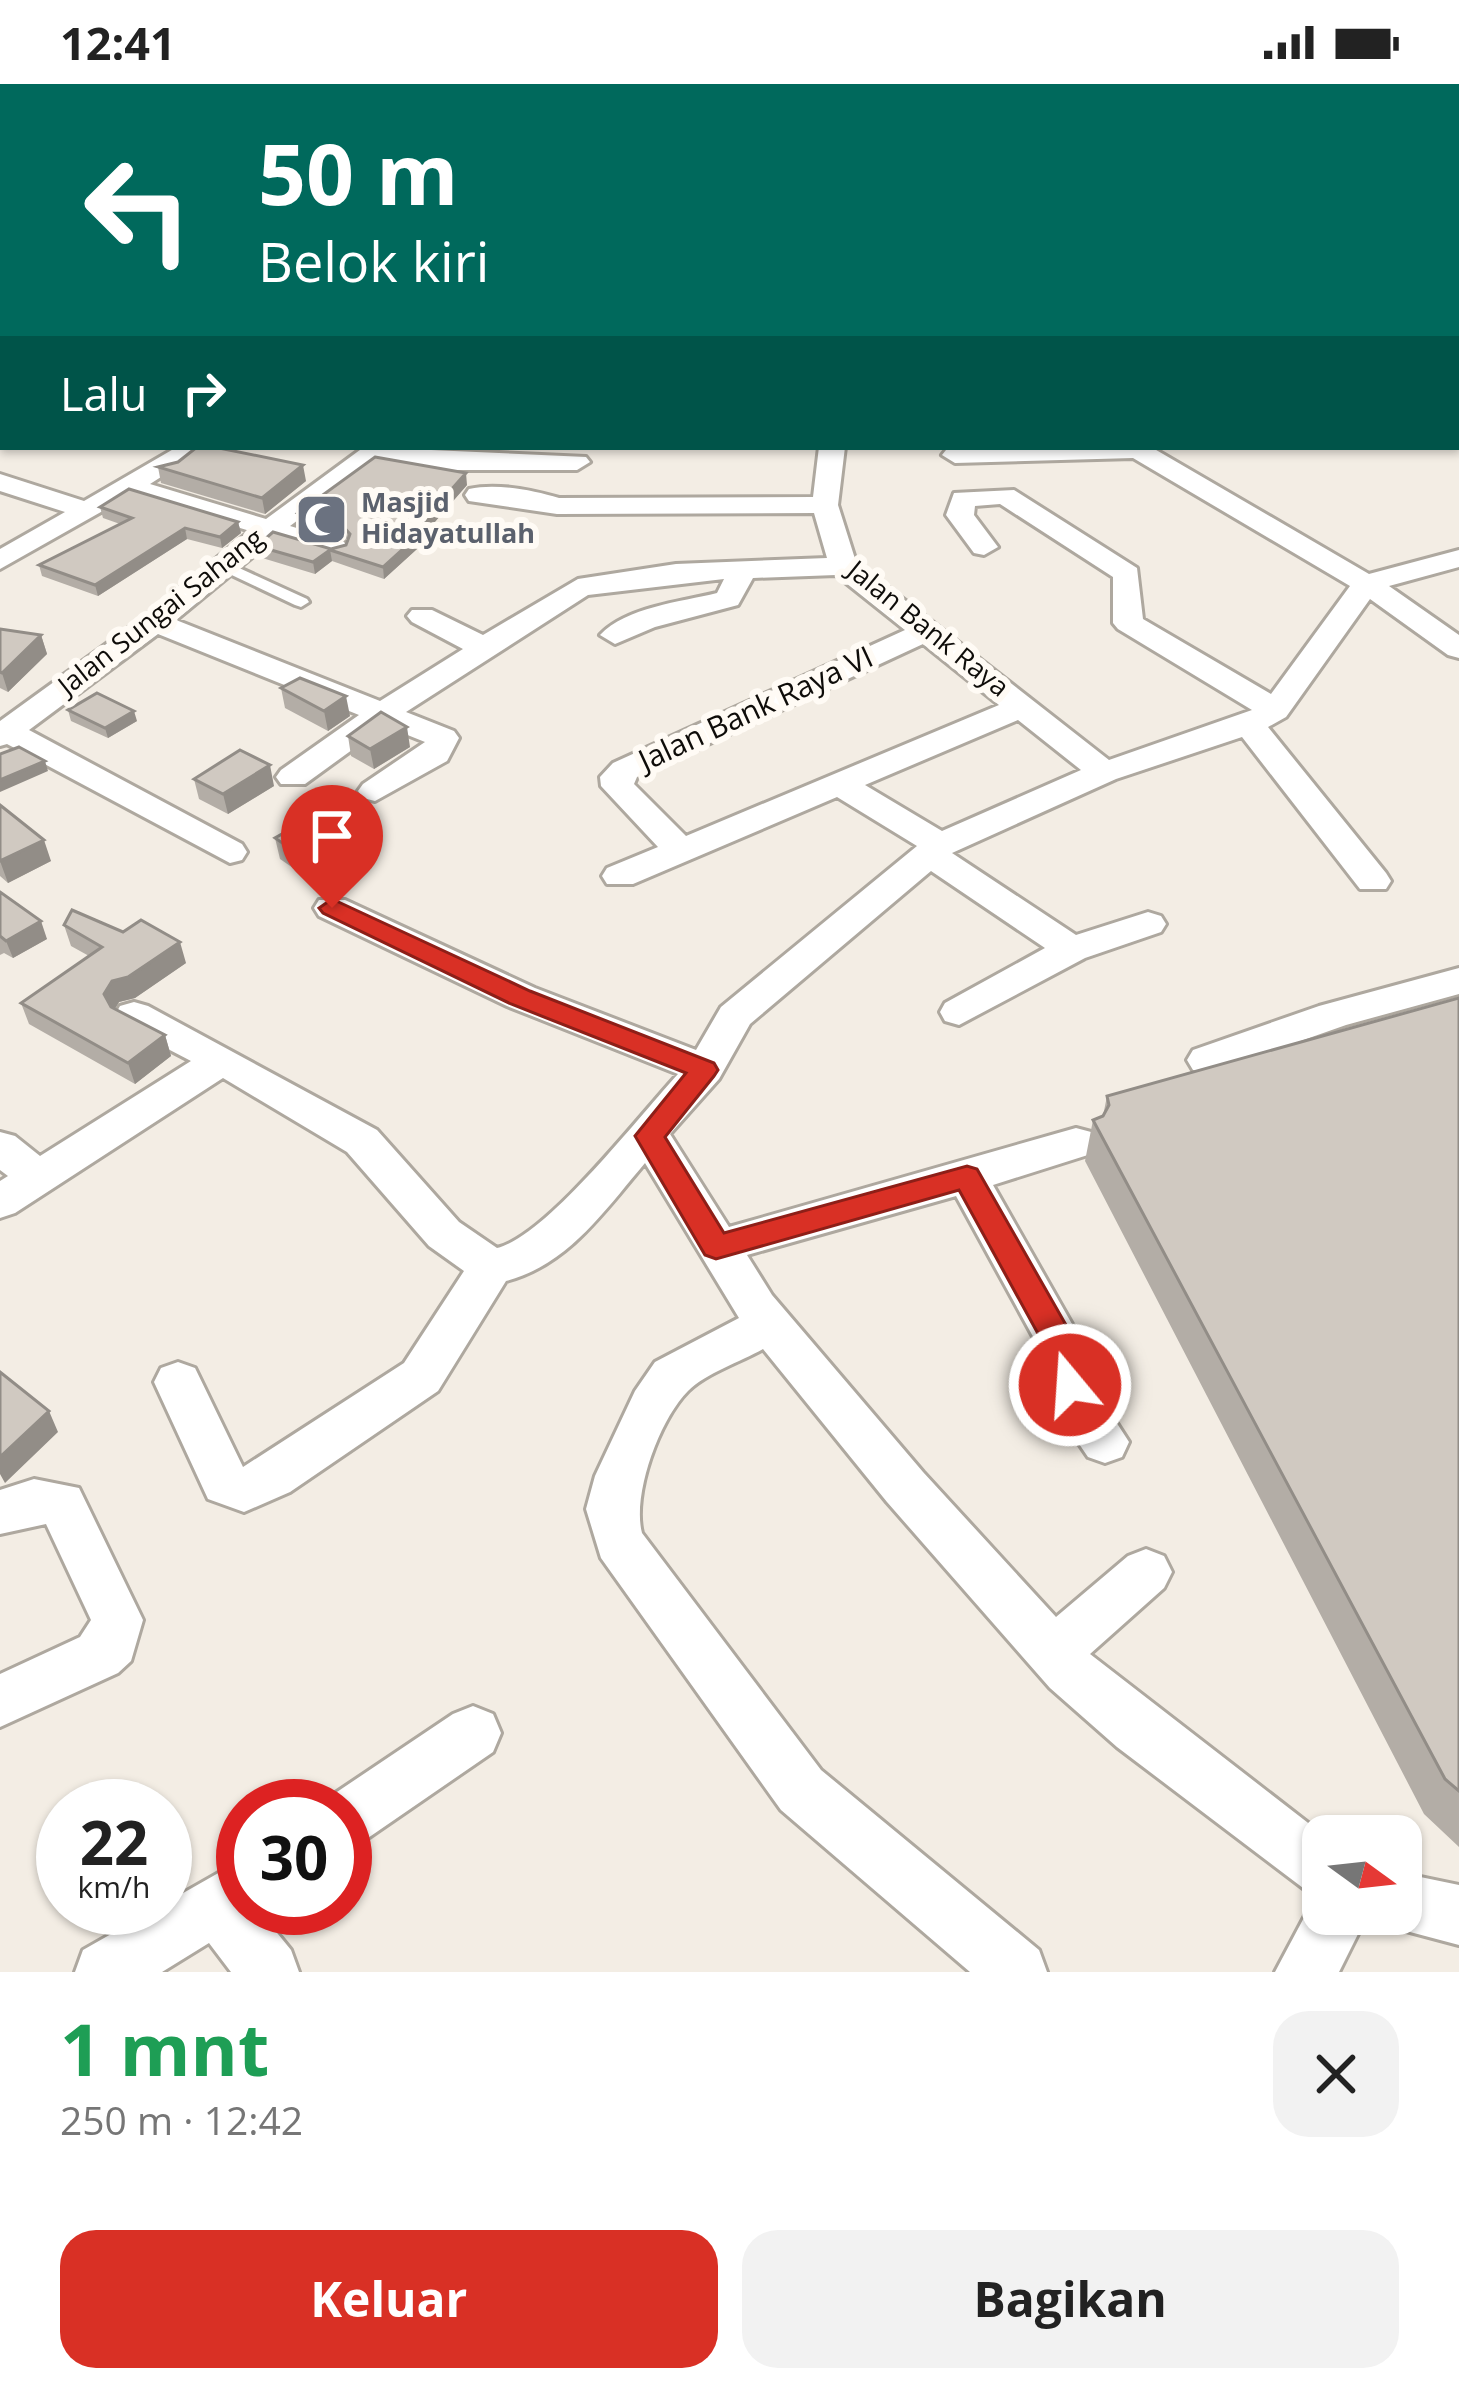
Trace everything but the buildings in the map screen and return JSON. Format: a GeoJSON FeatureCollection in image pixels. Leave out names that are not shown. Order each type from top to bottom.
{"type":"FeatureCollection","features":[{"type":"Feature","properties":{"kind":"street"},"geometry":{"type":"LineString","coordinates":[[0,561],[190,450]]}},
{"type":"Feature","properties":{"kind":"street","name":"Jalan Bank Raya"},"geometry":{"type":"LineString","coordinates":[[832,450],[825,505],[843,566],[1104,772]]}},
{"type":"Feature","properties":{"kind":"street"},"geometry":{"type":"LineString","coordinates":[[955,455],[1084,450]]}},
{"type":"Feature","properties":{"kind":"street"},"geometry":{"type":"LineString","coordinates":[[1139,450],[1334,568],[1367,583],[1459,649]]}},
{"type":"Feature","properties":{"kind":"street"},"geometry":{"type":"LineString","coordinates":[[375,451],[491,463],[578,462]]}},
{"type":"Feature","properties":{"kind":"street","name":"Jalan Sungai Sahang"},"geometry":{"type":"LineString","coordinates":[[3,733],[375,451]]}},
{"type":"Feature","properties":{"kind":"street"},"geometry":{"type":"LineString","coordinates":[[491,463],[475,501],[535,499],[557,506],[825,505]]}},
{"type":"Feature","properties":{"kind":"street"},"geometry":{"type":"LineString","coordinates":[[293,466],[338,475]]}},
{"type":"Feature","properties":{"kind":"street"},"geometry":{"type":"LineString","coordinates":[[0,482],[86,510]]}},
{"type":"Feature","properties":{"kind":"street"},"geometry":{"type":"LineString","coordinates":[[133,487],[334,548]]}},
{"type":"Feature","properties":{"kind":"street"},"geometry":{"type":"LineString","coordinates":[[984,547],[960,515],[963,499],[1005,496],[1127,574],[1128,623],[1262,717],[1373,881]]}},
{"type":"Feature","properties":{"kind":"street"},"geometry":{"type":"LineString","coordinates":[[178,1382],[226,1484],[244,1490],[273,1477],[421,1377],[491,1267],[523,1259],[561,1230],[650,1136],[704,1070],[735,1016],[935,849],[1104,772],[1262,717],[1367,583],[1459,558]]}},
{"type":"Feature","properties":{"kind":"street"},"geometry":{"type":"LineString","coordinates":[[293,777],[578,588],[607,581],[843,566]]}},
{"type":"Feature","properties":{"kind":"street"},"geometry":{"type":"LineString","coordinates":[[615,635],[645,621],[728,599],[742,572]]}},
{"type":"Feature","properties":{"kind":"street"},"geometry":{"type":"LineString","coordinates":[[422,616],[483,647]]}},
{"type":"Feature","properties":{"kind":"street"},"geometry":{"type":"LineString","coordinates":[[155,622],[442,738],[436,754],[375,791]]}},
{"type":"Feature","properties":{"kind":"street","name":"Jalan Bank Raya VI"},"geometry":{"type":"LineString","coordinates":[[682,852],[618,787],[617,777],[923,633]]}},
{"type":"Feature","properties":{"kind":"street"},"geometry":{"type":"LineString","coordinates":[[620,876],[1024,706]]}},
{"type":"Feature","properties":{"kind":"street"},"geometry":{"type":"LineString","coordinates":[[3,733],[230,852]]}},
{"type":"Feature","properties":{"kind":"street"},"geometry":{"type":"LineString","coordinates":[[841,785],[1072,949]]}},
{"type":"Feature","properties":{"kind":"street"},"geometry":{"type":"LineString","coordinates":[[332,908],[520,997],[704,1070]]}},
{"type":"Feature","properties":{"kind":"street"},"geometry":{"type":"LineString","coordinates":[[958,1012],[1072,949],[1148,924]]}},
{"type":"Feature","properties":{"kind":"street"},"geometry":{"type":"LineString","coordinates":[[1208,1060],[1333,1015],[1459,981]]}},
{"type":"Feature","properties":{"kind":"street"},"geometry":{"type":"LineString","coordinates":[[134,1015],[362,1141],[444,1234],[491,1267]]}},
{"type":"Feature","properties":{"kind":"street"},"geometry":{"type":"LineString","coordinates":[[0,1202],[222,1060]]}},
{"type":"Feature","properties":{"kind":"street"},"geometry":{"type":"LineString","coordinates":[[650,1136],[716,1247],[769,1324],[905,1487],[1070,1670],[1137,1728],[1302,1855]]}},
{"type":"Feature","properties":{"kind":"street"},"geometry":{"type":"LineString","coordinates":[[716,1247],[1076,1143]]}},
{"type":"Feature","properties":{"kind":"street"},"geometry":{"type":"LineString","coordinates":[[0,1147],[37,1177]]}},
{"type":"Feature","properties":{"kind":"street"},"geometry":{"type":"LineString","coordinates":[[967,1177],[1070,1360],[1075,1399],[1105,1442]]}},
{"type":"Feature","properties":{"kind":"street"},"geometry":{"type":"LineString","coordinates":[[769,1324],[672,1376],[652,1406],[620,1476],[611,1509],[619,1542],[801,1790],[1016,1972]]}},
{"type":"Feature","properties":{"kind":"street"},"geometry":{"type":"LineString","coordinates":[[0,1512],[34,1501],[61,1503],[117,1620],[112,1643],[99,1655],[0,1701]]}},
{"type":"Feature","properties":{"kind":"street"},"geometry":{"type":"LineString","coordinates":[[1055,1651],[1146,1572]]}},
{"type":"Feature","properties":{"kind":"street"},"geometry":{"type":"LineString","coordinates":[[372,1802],[473,1733]]}},
{"type":"Feature","properties":{"kind":"street"},"geometry":{"type":"LineString","coordinates":[[105,1972],[216,1907]]}},
{"type":"Feature","properties":{"kind":"street"},"geometry":{"type":"LineString","coordinates":[[1422,1907],[1459,1915]]}},
{"type":"Feature","properties":{"kind":"street"},"geometry":{"type":"LineString","coordinates":[[250,1935],[269,1972]]}},
{"type":"Feature","properties":{"kind":"street"},"geometry":{"type":"LineString","coordinates":[[1305,1972],[1326,1935]]}},
{"type":"Feature","properties":{"kind":"lane"},"geometry":{"type":"LineString","coordinates":[[224,566],[302,602]]}},
{"type":"Feature","properties":{"kind":"place","name":"Masjid Hidayatullah"},"geometry":{"type":"Point","coordinates":[322,519]}},
{"type":"Feature","properties":{"kind":"route"},"geometry":{"type":"LineString","coordinates":[[332,908],[520,997],[704,1070],[650,1136],[716,1247],[967,1177],[1070,1360],[1070,1385]]}}]}
